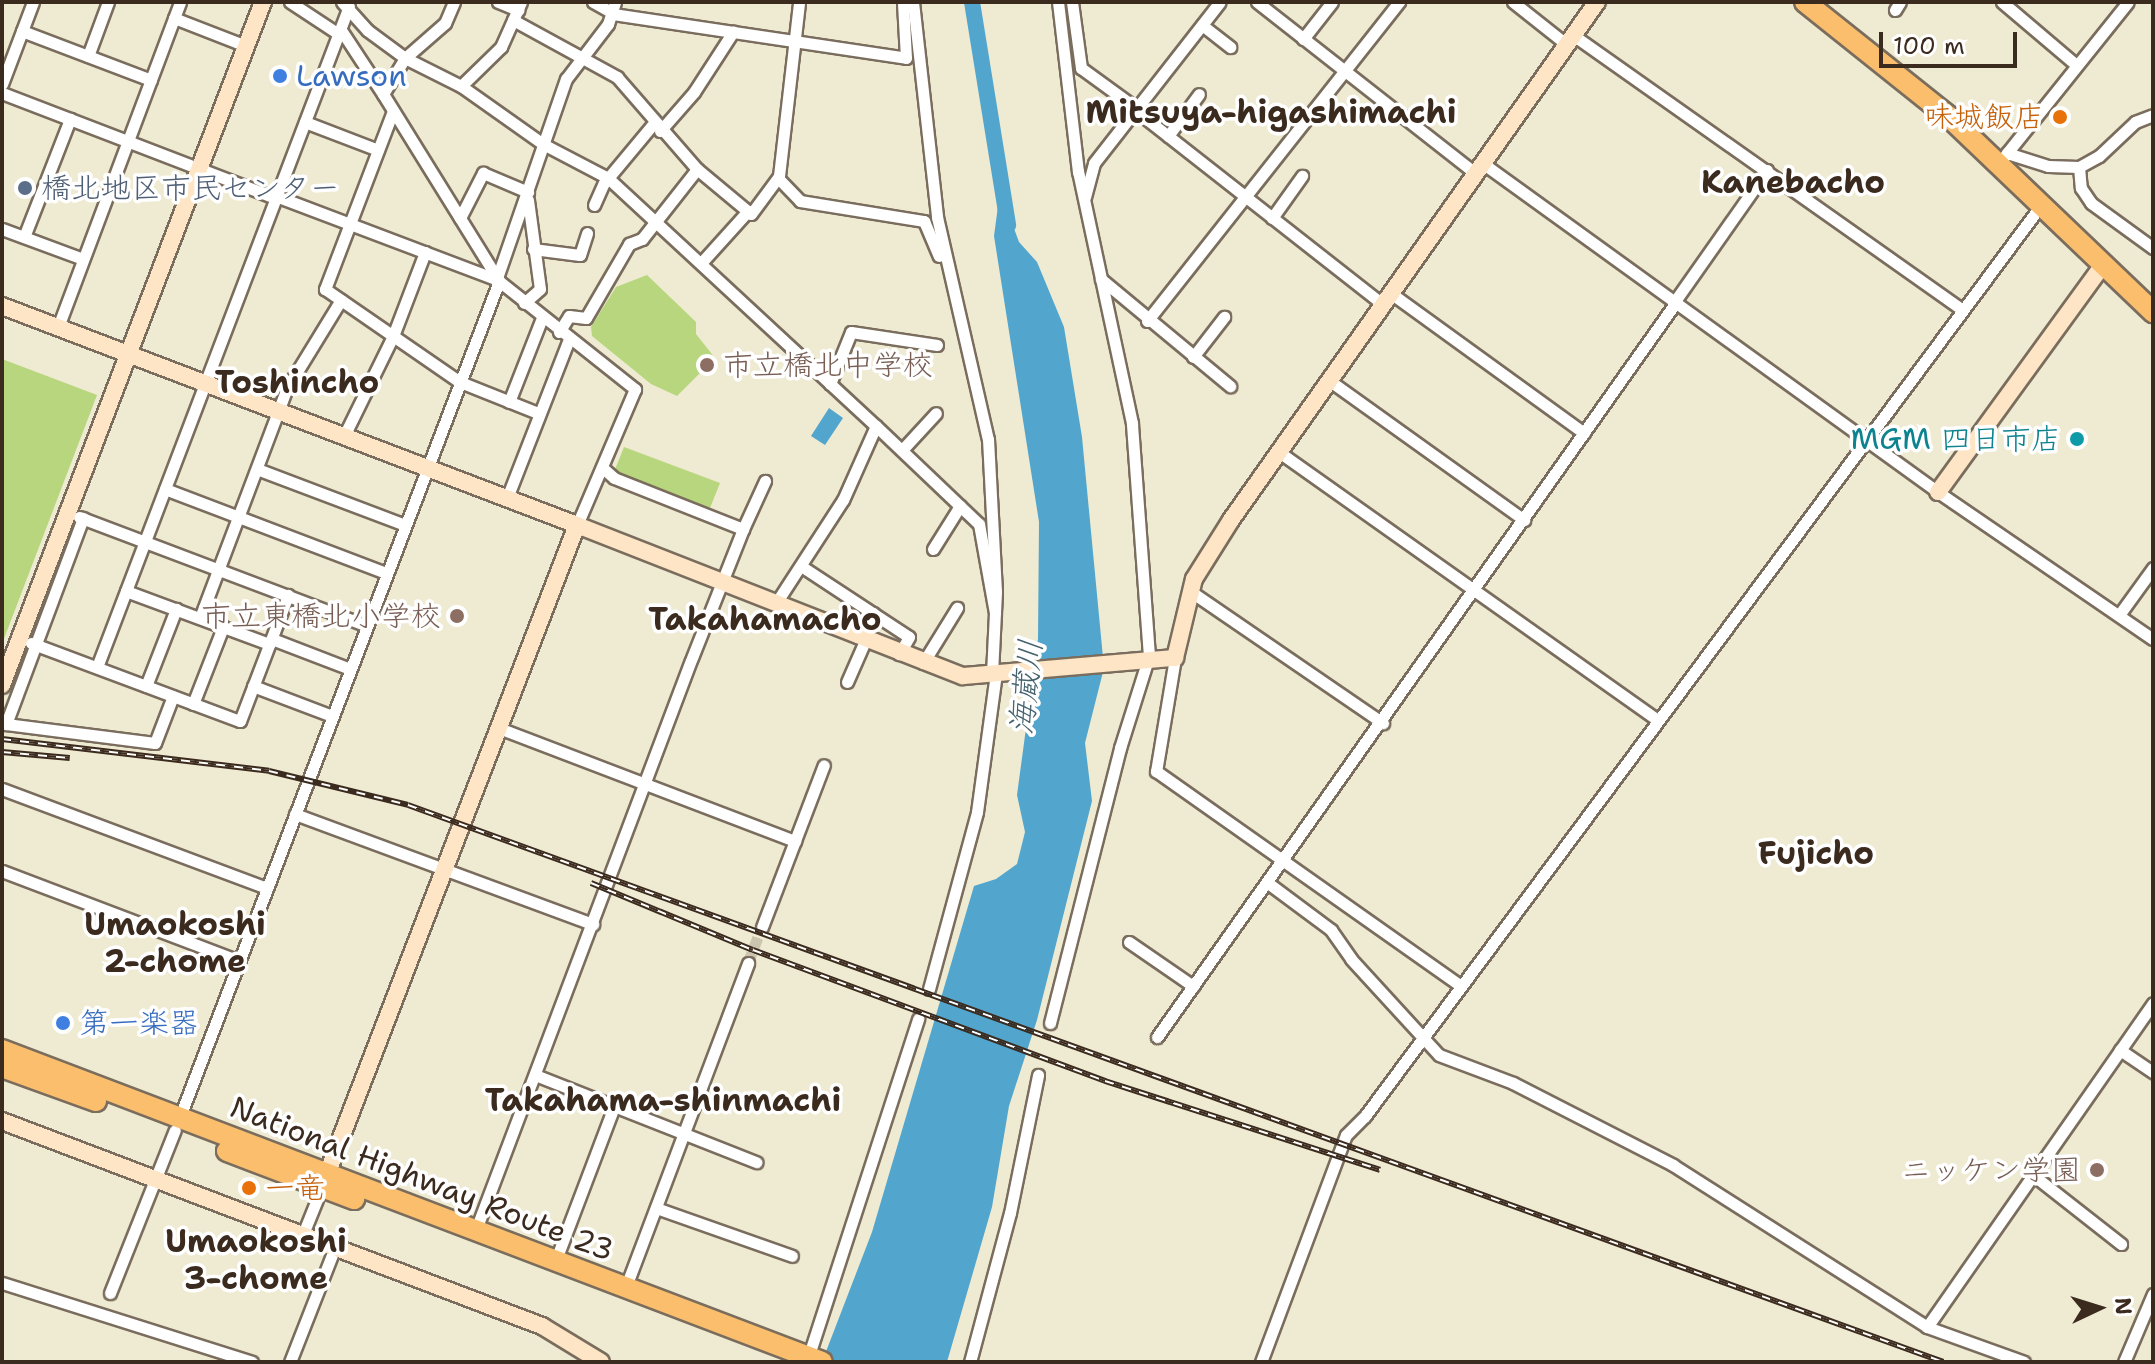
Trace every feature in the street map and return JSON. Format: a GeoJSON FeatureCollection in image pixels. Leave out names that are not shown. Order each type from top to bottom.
{"type":"FeatureCollection","features":[{"type":"Feature","properties":{"kind":"highway"},"geometry":{"type":"LineString","coordinates":[[1805,2],[2003,159],[2041,205],[2153,312]]}},
{"type":"Feature","properties":{"kind":"highway","name":"National Highway Route 23"},"geometry":{"type":"LineString","coordinates":[[2,1050],[177,1125]]}},
{"type":"Feature","properties":{"kind":"highway","name":"National Highway Route 23"},"geometry":{"type":"LineString","coordinates":[[2,1067],[177,1125],[810,1359]]}},
{"type":"Feature","properties":{"kind":"highway","name":"National Highway Route 23"},"geometry":{"type":"LineString","coordinates":[[325,1180],[557,1258],[810,1359]]}},
{"type":"Feature","properties":{"kind":"street"},"geometry":{"type":"LineString","coordinates":[[2,84],[33,2]]}},
{"type":"Feature","properties":{"kind":"street"},"geometry":{"type":"LineString","coordinates":[[88,56],[108,2]]}},
{"type":"Feature","properties":{"kind":"street"},"geometry":{"type":"LineString","coordinates":[[58,327],[180,2]]}},
{"type":"Feature","properties":{"kind":"street"},"geometry":{"type":"LineString","coordinates":[[173,696],[155,743],[6,724],[28,642],[76,515],[129,354],[263,2]]}},
{"type":"Feature","properties":{"kind":"street"},"geometry":{"type":"LineString","coordinates":[[290,2],[340,32],[383,94],[498,280],[635,389],[604,469],[577,525],[303,1234]]}},
{"type":"Feature","properties":{"kind":"street"},"geometry":{"type":"LineString","coordinates":[[383,94],[405,58],[445,23],[454,2]]}},
{"type":"Feature","properties":{"kind":"street"},"geometry":{"type":"LineString","coordinates":[[498,2],[517,10],[617,77],[657,127],[697,169],[748,211],[756,211],[778,178],[799,2]]}},
{"type":"Feature","properties":{"kind":"street"},"geometry":{"type":"LineString","coordinates":[[593,2],[614,10],[733,32],[906,58],[903,2]]}},
{"type":"Feature","properties":{"kind":"street"},"geometry":{"type":"LineString","coordinates":[[913,2],[932,187],[946,268],[987,431],[996,673],[977,812],[929,989]]}},
{"type":"Feature","properties":{"kind":"street"},"geometry":{"type":"LineString","coordinates":[[1050,1023],[1116,763],[1147,657],[1132,423],[1083,201],[1058,2]]}},
{"type":"Feature","properties":{"kind":"street"},"geometry":{"type":"LineString","coordinates":[[1072,2],[1081,68]]}},
{"type":"Feature","properties":{"kind":"street"},"geometry":{"type":"LineString","coordinates":[[1083,201],[1094,163],[1220,2]]}},
{"type":"Feature","properties":{"kind":"street"},"geometry":{"type":"LineString","coordinates":[[1257,2],[1344,72],[1477,167],[1675,302],[1938,492],[2153,639]]}},
{"type":"Feature","properties":{"kind":"street"},"geometry":{"type":"LineString","coordinates":[[1303,39],[1332,2]]}},
{"type":"Feature","properties":{"kind":"street"},"geometry":{"type":"LineString","coordinates":[[1147,321],[1399,2]]}},
{"type":"Feature","properties":{"kind":"street"},"geometry":{"type":"LineString","coordinates":[[1513,2],[1767,170],[1962,309]]}},
{"type":"Feature","properties":{"kind":"street"},"geometry":{"type":"LineString","coordinates":[[1459,985],[1156,771],[1190,591],[1279,452],[1388,300],[1477,167],[1597,2]]}},
{"type":"Feature","properties":{"kind":"street"},"geometry":{"type":"LineString","coordinates":[[2002,2],[2075,64]]}},
{"type":"Feature","properties":{"kind":"street"},"geometry":{"type":"LineString","coordinates":[[2128,2],[2105,37],[2075,64],[2003,159],[2048,166],[2079,167],[2090,164],[2135,122],[2153,115]]}},
{"type":"Feature","properties":{"kind":"street"},"geometry":{"type":"LineString","coordinates":[[97,667],[340,32],[347,4],[405,58],[461,86],[543,144],[608,178],[902,450],[981,528],[995,613]]}},
{"type":"Feature","properties":{"kind":"street"},"geometry":{"type":"LineString","coordinates":[[461,86],[501,47],[517,10]]}},
{"type":"Feature","properties":{"kind":"street"},"geometry":{"type":"LineString","coordinates":[[110,1293],[460,382],[566,79],[614,10]]}},
{"type":"Feature","properties":{"kind":"street"},"geometry":{"type":"LineString","coordinates":[[174,18],[246,46]]}},
{"type":"Feature","properties":{"kind":"street"},"geometry":{"type":"LineString","coordinates":[[1202,25],[1230,47]]}},
{"type":"Feature","properties":{"kind":"street"},"geometry":{"type":"LineString","coordinates":[[22,31],[151,80]]}},
{"type":"Feature","properties":{"kind":"street"},"geometry":{"type":"LineString","coordinates":[[594,205],[608,178],[694,92],[733,32]]}},
{"type":"Feature","properties":{"kind":"street"},"geometry":{"type":"LineString","coordinates":[[1065,62],[1081,68],[1272,218],[1584,433]]}},
{"type":"Feature","properties":{"kind":"street"},"geometry":{"type":"LineString","coordinates":[[2,93],[498,280]]}},
{"type":"Feature","properties":{"kind":"street"},"geometry":{"type":"LineString","coordinates":[[1168,136],[1199,94]]}},
{"type":"Feature","properties":{"kind":"street"},"geometry":{"type":"LineString","coordinates":[[393,111],[325,289],[460,382],[538,413]]}},
{"type":"Feature","properties":{"kind":"street"},"geometry":{"type":"LineString","coordinates":[[24,237],[70,119]]}},
{"type":"Feature","properties":{"kind":"street"},"geometry":{"type":"LineString","coordinates":[[305,122],[378,150]]}},
{"type":"Feature","properties":{"kind":"street"},"geometry":{"type":"LineString","coordinates":[[2079,167],[2081,188],[2091,203],[2153,248]]}},
{"type":"Feature","properties":{"kind":"street"},"geometry":{"type":"LineString","coordinates":[[507,498],[569,316],[586,318],[610,271],[697,169]]}},
{"type":"Feature","properties":{"kind":"street"},"geometry":{"type":"LineString","coordinates":[[1157,1037],[1477,591],[1767,170]]}},
{"type":"Feature","properties":{"kind":"street"},"geometry":{"type":"LineString","coordinates":[[460,218],[483,173],[528,194]]}},
{"type":"Feature","properties":{"kind":"street"},"geometry":{"type":"LineString","coordinates":[[1272,218],[1302,176]]}},
{"type":"Feature","properties":{"kind":"street"},"geometry":{"type":"LineString","coordinates":[[778,178],[800,201],[924,221],[946,268]]}},
{"type":"Feature","properties":{"kind":"street"},"geometry":{"type":"LineString","coordinates":[[524,303],[540,289],[528,194]]}},
{"type":"Feature","properties":{"kind":"street"},"geometry":{"type":"LineString","coordinates":[[1261,1362],[1341,1144],[2041,205]]}},
{"type":"Feature","properties":{"kind":"street"},"geometry":{"type":"LineString","coordinates":[[701,263],[748,211]]}},
{"type":"Feature","properties":{"kind":"street"},"geometry":{"type":"LineString","coordinates":[[2,229],[83,259]]}},
{"type":"Feature","properties":{"kind":"street"},"geometry":{"type":"LineString","coordinates":[[533,249],[580,255],[587,233]]}},
{"type":"Feature","properties":{"kind":"street"},"geometry":{"type":"LineString","coordinates":[[344,436],[393,336],[425,252]]}},
{"type":"Feature","properties":{"kind":"street"},"geometry":{"type":"LineString","coordinates":[[1938,492],[2102,266]]}},
{"type":"Feature","properties":{"kind":"street"},"geometry":{"type":"LineString","coordinates":[[1098,276],[1147,321],[1230,386]]}},
{"type":"Feature","properties":{"kind":"street"},"geometry":{"type":"LineString","coordinates":[[200,618],[279,411],[341,300]]}},
{"type":"Feature","properties":{"kind":"street"},"geometry":{"type":"LineString","coordinates":[[2,306],[723,581],[899,654],[963,676],[1147,657],[1175,658]]}},
{"type":"Feature","properties":{"kind":"street"},"geometry":{"type":"LineString","coordinates":[[1193,357],[1224,317]]}},
{"type":"Feature","properties":{"kind":"street"},"geometry":{"type":"LineString","coordinates":[[509,402],[542,318]]}},
{"type":"Feature","properties":{"kind":"street"},"geometry":{"type":"LineString","coordinates":[[830,384],[851,332],[937,345]]}},
{"type":"Feature","properties":{"kind":"street"},"geometry":{"type":"LineString","coordinates":[[1330,381],[1524,520]]}},
{"type":"Feature","properties":{"kind":"street"},"geometry":{"type":"LineString","coordinates":[[902,450],[936,413]]}},
{"type":"Feature","properties":{"kind":"street"},"geometry":{"type":"LineString","coordinates":[[776,603],[843,500],[876,426]]}},
{"type":"Feature","properties":{"kind":"street"},"geometry":{"type":"LineString","coordinates":[[1279,452],[1657,720]]}},
{"type":"Feature","properties":{"kind":"street"},"geometry":{"type":"LineString","coordinates":[[257,469],[405,525]]}},
{"type":"Feature","properties":{"kind":"street"},"geometry":{"type":"LineString","coordinates":[[604,469],[614,478],[743,529]]}},
{"type":"Feature","properties":{"kind":"street"},"geometry":{"type":"LineString","coordinates":[[475,1232],[691,659],[765,481]]}},
{"type":"Feature","properties":{"kind":"street"},"geometry":{"type":"LineString","coordinates":[[165,489],[386,573]]}},
{"type":"Feature","properties":{"kind":"street"},"geometry":{"type":"LineString","coordinates":[[933,549],[960,506]]}},
{"type":"Feature","properties":{"kind":"street"},"geometry":{"type":"LineString","coordinates":[[76,515],[367,626]]}},
{"type":"Feature","properties":{"kind":"street"},"geometry":{"type":"LineString","coordinates":[[801,566],[909,637],[899,654]]}},
{"type":"Feature","properties":{"kind":"street"},"geometry":{"type":"LineString","coordinates":[[2119,615],[2153,568]]}},
{"type":"Feature","properties":{"kind":"street"},"geometry":{"type":"LineString","coordinates":[[126,591],[350,669]]}},
{"type":"Feature","properties":{"kind":"street"},"geometry":{"type":"LineString","coordinates":[[1190,591],[1383,723]]}},
{"type":"Feature","properties":{"kind":"street"},"geometry":{"type":"LineString","coordinates":[[28,642],[240,721],[288,595]]}},
{"type":"Feature","properties":{"kind":"street"},"geometry":{"type":"LineString","coordinates":[[923,663],[957,608]]}},
{"type":"Feature","properties":{"kind":"street"},"geometry":{"type":"LineString","coordinates":[[146,686],[176,609]]}},
{"type":"Feature","properties":{"kind":"street"},"geometry":{"type":"LineString","coordinates":[[847,682],[873,613]]}},
{"type":"Feature","properties":{"kind":"street"},"geometry":{"type":"LineString","coordinates":[[193,704],[223,627]]}},
{"type":"Feature","properties":{"kind":"street"},"geometry":{"type":"LineString","coordinates":[[2,685],[28,642]]}},
{"type":"Feature","properties":{"kind":"street"},"geometry":{"type":"LineString","coordinates":[[253,686],[332,716]]}},
{"type":"Feature","properties":{"kind":"street"},"geometry":{"type":"LineString","coordinates":[[499,728],[795,841]]}},
{"type":"Feature","properties":{"kind":"street"},"geometry":{"type":"LineString","coordinates":[[762,927],[824,765]]}},
{"type":"Feature","properties":{"kind":"street"},"geometry":{"type":"LineString","coordinates":[[2,789],[267,888]]}},
{"type":"Feature","properties":{"kind":"street"},"geometry":{"type":"LineString","coordinates":[[295,814],[593,924]]}},
{"type":"Feature","properties":{"kind":"street"},"geometry":{"type":"LineString","coordinates":[[2,871],[239,961]]}},
{"type":"Feature","properties":{"kind":"street"},"geometry":{"type":"LineString","coordinates":[[1268,883],[1331,930],[1421,1038],[1439,1055],[1513,1083],[1673,1165],[1927,1327],[2024,1362]]}},
{"type":"Feature","properties":{"kind":"street"},"geometry":{"type":"LineString","coordinates":[[1129,942],[1193,986]]}},
{"type":"Feature","properties":{"kind":"street"},"geometry":{"type":"LineString","coordinates":[[628,1281],[748,963]]}},
{"type":"Feature","properties":{"kind":"street"},"geometry":{"type":"LineString","coordinates":[[1927,1327],[2153,1003]]}},
{"type":"Feature","properties":{"kind":"street"},"geometry":{"type":"LineString","coordinates":[[614,1107],[557,1258],[628,1281],[810,1359],[918,1019]]}},
{"type":"Feature","properties":{"kind":"street"},"geometry":{"type":"LineString","coordinates":[[2120,1050],[2153,1072]]}},
{"type":"Feature","properties":{"kind":"street"},"geometry":{"type":"LineString","coordinates":[[535,1075],[756,1162]]}},
{"type":"Feature","properties":{"kind":"street"},"geometry":{"type":"LineString","coordinates":[[970,1362],[1010,1213],[1038,1075]]}},
{"type":"Feature","properties":{"kind":"street"},"geometry":{"type":"LineString","coordinates":[[2,1121],[542,1326],[601,1362]]}},
{"type":"Feature","properties":{"kind":"street"},"geometry":{"type":"LineString","coordinates":[[2033,1175],[2121,1244]]}},
{"type":"Feature","properties":{"kind":"street"},"geometry":{"type":"LineString","coordinates":[[656,1208],[792,1256]]}},
{"type":"Feature","properties":{"kind":"street"},"geometry":{"type":"LineString","coordinates":[[290,1362],[335,1247]]}},
{"type":"Feature","properties":{"kind":"street"},"geometry":{"type":"LineString","coordinates":[[2,1283],[252,1362]]}},
{"type":"Feature","properties":{"kind":"street"},"geometry":{"type":"LineString","coordinates":[[2124,1362],[2153,1294]]}},
{"type":"Feature","properties":{"kind":"green space"},"geometry":{"type":"Polygon","coordinates":[[[647,275],[696,322],[696,334],[715,358],[677,396],[651,384],[592,336],[591,327],[616,287],[647,275]]]}},
{"type":"Feature","properties":{"kind":"green space"},"geometry":{"type":"Polygon","coordinates":[[[2,359],[97,395],[2,644],[2,359]]]}},
{"type":"Feature","properties":{"kind":"green space"},"geometry":{"type":"Polygon","coordinates":[[[624,447],[720,483],[710,508],[614,472],[624,447]]]}},
{"type":"Feature","properties":{"kind":"water"},"geometry":{"type":"Polygon","coordinates":[[[1000,191],[1019,242],[1037,262],[1064,327],[1082,437],[1104,668],[1085,743],[1092,801],[1037,1020],[1009,1106],[992,1207],[947,1362],[822,1362],[872,1232],[974,886],[996,879],[1017,864],[1025,832],[1017,795],[1038,639],[1039,522],[994,236],[1000,191]]]}},
{"type":"Feature","properties":{"kind":"water"},"geometry":{"type":"Polygon","coordinates":[[[829,408],[843,418],[825,445],[811,436],[829,408]]]}},
{"type":"Feature","properties":{"kind":"waterway","name":"海蔵川"},"geometry":{"type":"LineString","coordinates":[[972,2],[1008,225]]}},
{"type":"Feature","properties":{"kind":"tunnel"},"geometry":{"type":"LineString","coordinates":[[748,963],[762,927]]}},
{"type":"Feature","properties":{"kind":"railway"},"geometry":{"type":"LineString","coordinates":[[2,739],[269,771],[408,805],[1943,1362]]}},
{"type":"Feature","properties":{"kind":"railway"},"geometry":{"type":"LineString","coordinates":[[2,752],[70,758]]}},
{"type":"Feature","properties":{"kind":"railway"},"geometry":{"type":"LineString","coordinates":[[591,883],[753,950],[1105,1081],[1380,1170]]}},
{"type":"Feature","properties":{"kind":"place","name":"Lawson"},"geometry":{"type":"Point","coordinates":[280,76]}},
{"type":"Feature","properties":{"kind":"place","name":"味城飯店"},"geometry":{"type":"Point","coordinates":[2060,117]}},
{"type":"Feature","properties":{"kind":"place","name":"橋北地区市民センター"},"geometry":{"type":"Point","coordinates":[25,188]}},
{"type":"Feature","properties":{"kind":"place","name":"市立橋北中学校"},"geometry":{"type":"Point","coordinates":[707,365]}},
{"type":"Feature","properties":{"kind":"place","name":"MGM 四日市店"},"geometry":{"type":"Point","coordinates":[2077,439]}},
{"type":"Feature","properties":{"kind":"place","name":"市立東橋北小学校"},"geometry":{"type":"Point","coordinates":[457,616]}},
{"type":"Feature","properties":{"kind":"place","name":"第一楽器"},"geometry":{"type":"Point","coordinates":[63,1023]}},
{"type":"Feature","properties":{"kind":"place","name":"ニッケン学園"},"geometry":{"type":"Point","coordinates":[2097,1170]}},
{"type":"Feature","properties":{"kind":"place","name":"一竜"},"geometry":{"type":"Point","coordinates":[249,1188]}},
{"type":"Feature","properties":{"kind":"district","name":"Mitsuya-higashimachi"},"geometry":{"type":"Point","coordinates":[1271,112]}},
{"type":"Feature","properties":{"kind":"district","name":"Kanebacho"},"geometry":{"type":"Point","coordinates":[1793,182]}},
{"type":"Feature","properties":{"kind":"district","name":"Toshincho"},"geometry":{"type":"Point","coordinates":[297,382]}},
{"type":"Feature","properties":{"kind":"district","name":"Takahamacho"},"geometry":{"type":"Point","coordinates":[765,619]}},
{"type":"Feature","properties":{"kind":"district","name":"Fujicho"},"geometry":{"type":"Point","coordinates":[1816,853]}},
{"type":"Feature","properties":{"kind":"district","name":"Umaokoshi 2-chome"},"geometry":{"type":"Point","coordinates":[175,944]}},
{"type":"Feature","properties":{"kind":"district","name":"Takahama-shinmachi"},"geometry":{"type":"Point","coordinates":[663,1100]}},
{"type":"Feature","properties":{"kind":"district","name":"Umaokoshi 3-chome"},"geometry":{"type":"Point","coordinates":[256,1260]}}]}
